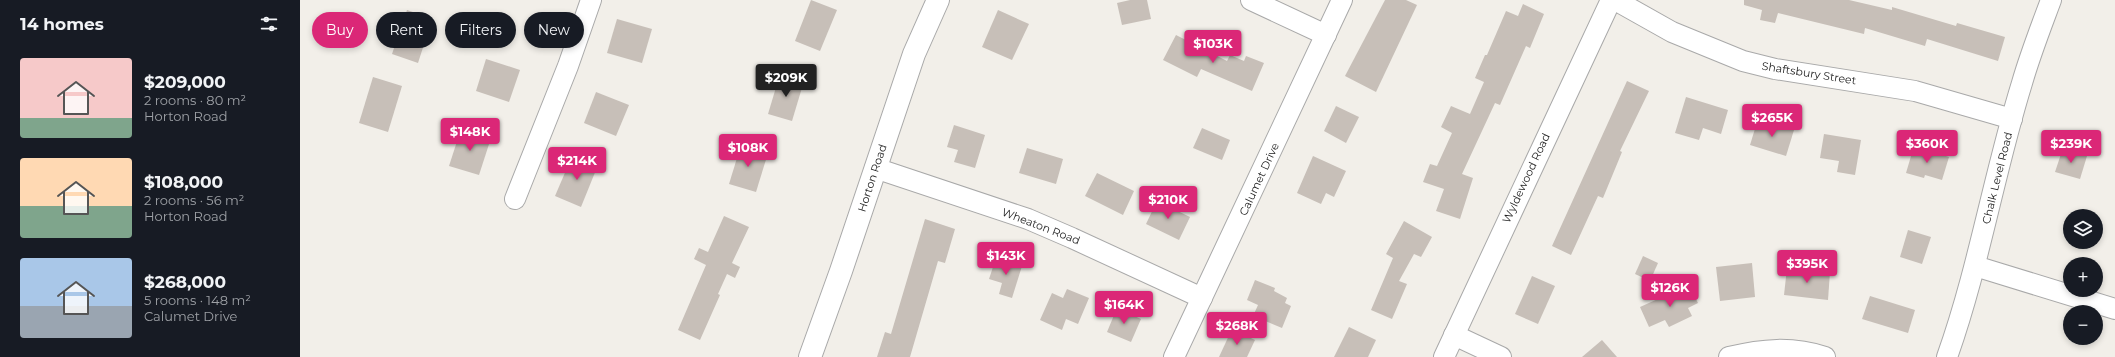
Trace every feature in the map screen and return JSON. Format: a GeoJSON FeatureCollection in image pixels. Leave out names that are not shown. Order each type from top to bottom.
{"type":"FeatureCollection","features":[{"type":"Feature","properties":{"kind":"street"},"geometry":{"type":"LineString","coordinates":[[514,199],[568,66],[591,0]]}},
{"type":"Feature","properties":{"kind":"street","name":"Horton Road"},"geometry":{"type":"LineString","coordinates":[[810,357],[841,271],[914,54],[938,0]]}},
{"type":"Feature","properties":{"kind":"street"},"geometry":{"type":"LineString","coordinates":[[1251,0],[1326,35]]}},
{"type":"Feature","properties":{"kind":"street","name":"Calumet Drive"},"geometry":{"type":"LineString","coordinates":[[1174,357],[1342,0]]}},
{"type":"Feature","properties":{"kind":"street","name":"Wyldewood Road"},"geometry":{"type":"LineString","coordinates":[[1444,357],[1611,0]]}},
{"type":"Feature","properties":{"kind":"street","name":"Shaftsbury Street"},"geometry":{"type":"LineString","coordinates":[[1615,0],[1672,32],[1743,61],[1775,69],[1915,91],[2012,119]]}},
{"type":"Feature","properties":{"kind":"street","name":"Chalk Level Road"},"geometry":{"type":"LineString","coordinates":[[1947,357],[1975,266],[2022,82],[2051,0]]}},
{"type":"Feature","properties":{"kind":"street","name":"Wheaton Road"},"geometry":{"type":"LineString","coordinates":[[875,168],[1028,220],[1072,238],[1202,298]]}},
{"type":"Feature","properties":{"kind":"street"},"geometry":{"type":"LineString","coordinates":[[1975,266],[2115,309]]}},
{"type":"Feature","properties":{"kind":"street"},"geometry":{"type":"LineString","coordinates":[[1454,335],[1501,357]]}},
{"type":"Feature","properties":{"kind":"street"},"geometry":{"type":"LineString","coordinates":[[1729,357],[1758,350],[1789,349],[1825,357]]}},
{"type":"Feature","properties":{"kind":"building"},"geometry":{"type":"Polygon","coordinates":[[[811,0],[837,10],[820,51],[795,41],[811,0]]]}},
{"type":"Feature","properties":{"kind":"building"},"geometry":{"type":"Polygon","coordinates":[[[1130,0],[1147,0],[1151,19],[1122,25],[1117,3],[1130,0]]]}},
{"type":"Feature","properties":{"kind":"building"},"geometry":{"type":"Polygon","coordinates":[[[1385,0],[1406,0],[1417,5],[1376,92],[1345,76],[1385,0]]]}},
{"type":"Feature","properties":{"kind":"building"},"geometry":{"type":"Polygon","coordinates":[[[1744,0],[1849,0],[1892,10],[1892,7],[1956,26],[1957,23],[2005,37],[1998,61],[1927,39],[1925,46],[1865,28],[1864,34],[1778,13],[1775,23],[1760,20],[1762,10],[1744,5],[1744,0]]]}},
{"type":"Feature","properties":{"kind":"building"},"geometry":{"type":"Polygon","coordinates":[[[1523,4],[1544,14],[1530,48],[1526,46],[1500,105],[1495,103],[1462,174],[1473,178],[1460,219],[1436,211],[1444,189],[1423,182],[1430,164],[1437,166],[1452,133],[1441,127],[1451,106],[1470,114],[1484,82],[1475,78],[1485,55],[1487,55],[1506,11],[1518,16],[1523,4]]]}},
{"type":"Feature","properties":{"kind":"building"},"geometry":{"type":"Polygon","coordinates":[[[998,10],[1029,24],[1012,60],[982,47],[998,10]]]}},
{"type":"Feature","properties":{"kind":"building"},"geometry":{"type":"Polygon","coordinates":[[[617,19],[652,29],[642,63],[607,53],[617,19]]]}},
{"type":"Feature","properties":{"kind":"building"},"geometry":{"type":"Polygon","coordinates":[[[1176,35],[1227,61],[1230,55],[1244,61],[1246,56],[1264,63],[1252,91],[1201,69],[1197,77],[1163,60],[1176,35]]]}},
{"type":"Feature","properties":{"kind":"building"},"geometry":{"type":"Polygon","coordinates":[[[394,48],[423,48],[418,63],[392,54],[394,48]]]}},
{"type":"Feature","properties":{"kind":"building"},"geometry":{"type":"Polygon","coordinates":[[[486,59],[520,70],[509,102],[476,91],[486,59]]]}},
{"type":"Feature","properties":{"kind":"building"},"geometry":{"type":"Polygon","coordinates":[[[780,74],[804,81],[792,121],[768,114],[780,74]]]}},
{"type":"Feature","properties":{"kind":"building"},"geometry":{"type":"Polygon","coordinates":[[[373,77],[402,86],[388,132],[359,123],[373,77]]]}},
{"type":"Feature","properties":{"kind":"building"},"geometry":{"type":"Polygon","coordinates":[[[1627,81],[1649,91],[1620,151],[1622,152],[1603,198],[1598,196],[1571,255],[1552,246],[1627,81]]]}},
{"type":"Feature","properties":{"kind":"building"},"geometry":{"type":"Polygon","coordinates":[[[596,92],[629,105],[616,136],[584,123],[596,92]]]}},
{"type":"Feature","properties":{"kind":"building"},"geometry":{"type":"Polygon","coordinates":[[[1686,97],[1728,110],[1721,134],[1703,128],[1699,140],[1675,133],[1686,97]]]}},
{"type":"Feature","properties":{"kind":"building"},"geometry":{"type":"Polygon","coordinates":[[[1336,106],[1359,117],[1346,143],[1324,131],[1336,106]]]}},
{"type":"Feature","properties":{"kind":"building"},"geometry":{"type":"Polygon","coordinates":[[[1758,119],[1794,130],[1786,156],[1750,145],[1758,119]]]}},
{"type":"Feature","properties":{"kind":"building"},"geometry":{"type":"Polygon","coordinates":[[[954,125],[985,135],[975,168],[954,162],[958,150],[947,147],[954,125]]]}},
{"type":"Feature","properties":{"kind":"building"},"geometry":{"type":"Polygon","coordinates":[[[1202,128],[1230,140],[1222,160],[1193,148],[1202,128]]]}},
{"type":"Feature","properties":{"kind":"building"},"geometry":{"type":"Polygon","coordinates":[[[461,129],[491,138],[479,175],[449,166],[461,129]]]}},
{"type":"Feature","properties":{"kind":"building"},"geometry":{"type":"Polygon","coordinates":[[[1824,134],[1861,140],[1855,175],[1837,172],[1839,161],[1820,158],[1824,134]]]}},
{"type":"Feature","properties":{"kind":"building"},"geometry":{"type":"Polygon","coordinates":[[[741,145],[768,153],[756,192],[729,184],[741,145]]]}},
{"type":"Feature","properties":{"kind":"building"},"geometry":{"type":"Polygon","coordinates":[[[1914,146],[1949,157],[1942,180],[1925,175],[1924,178],[1906,173],[1914,146]]]}},
{"type":"Feature","properties":{"kind":"building"},"geometry":{"type":"Polygon","coordinates":[[[1027,148],[1063,159],[1056,184],[1019,173],[1027,148]]]}},
{"type":"Feature","properties":{"kind":"building"},"geometry":{"type":"Polygon","coordinates":[[[2063,148],[2087,156],[2080,179],[2055,172],[2063,148]]]}},
{"type":"Feature","properties":{"kind":"building"},"geometry":{"type":"Polygon","coordinates":[[[573,154],[598,165],[581,207],[555,196],[573,154]]]}},
{"type":"Feature","properties":{"kind":"building"},"geometry":{"type":"Polygon","coordinates":[[[1313,156],[1346,171],[1334,197],[1326,193],[1321,204],[1297,193],[1313,156]]]}},
{"type":"Feature","properties":{"kind":"building"},"geometry":{"type":"Polygon","coordinates":[[[1097,173],[1134,191],[1123,215],[1085,196],[1097,173]]]}},
{"type":"Feature","properties":{"kind":"building"},"geometry":{"type":"Polygon","coordinates":[[[1157,201],[1190,217],[1179,240],[1146,224],[1157,201]]]}},
{"type":"Feature","properties":{"kind":"building"},"geometry":{"type":"Polygon","coordinates":[[[724,216],[749,227],[732,263],[740,267],[735,278],[727,274],[718,294],[720,295],[700,340],[678,330],[706,265],[694,259],[699,248],[708,252],[724,216]]]}},
{"type":"Feature","properties":{"kind":"building"},"geometry":{"type":"Polygon","coordinates":[[[925,219],[955,229],[945,263],[938,261],[910,357],[877,357],[885,332],[891,334],[925,219]]]}},
{"type":"Feature","properties":{"kind":"building"},"geometry":{"type":"Polygon","coordinates":[[[1404,221],[1432,237],[1421,257],[1414,254],[1399,281],[1407,284],[1392,319],[1371,310],[1393,258],[1386,254],[1404,221]]]}},
{"type":"Feature","properties":{"kind":"building"},"geometry":{"type":"Polygon","coordinates":[[[1908,230],[1931,237],[1922,264],[1900,257],[1908,230]]]}},
{"type":"Feature","properties":{"kind":"building"},"geometry":{"type":"Polygon","coordinates":[[[1643,256],[1658,263],[1650,281],[1635,274],[1643,256]]]}},
{"type":"Feature","properties":{"kind":"building"},"geometry":{"type":"Polygon","coordinates":[[[996,258],[1022,266],[1012,298],[999,294],[1002,283],[989,279],[996,258]]]}},
{"type":"Feature","properties":{"kind":"building"},"geometry":{"type":"Polygon","coordinates":[[[1752,263],[1755,297],[1720,301],[1716,267],[1752,263]]]}},
{"type":"Feature","properties":{"kind":"building"},"geometry":{"type":"Polygon","coordinates":[[[1787,268],[1830,272],[1828,300],[1784,295],[1787,268]]]}},
{"type":"Feature","properties":{"kind":"building"},"geometry":{"type":"Polygon","coordinates":[[[1532,276],[1555,286],[1538,324],[1515,314],[1532,276]]]}},
{"type":"Feature","properties":{"kind":"building"},"geometry":{"type":"Polygon","coordinates":[[[1255,280],[1275,288],[1274,291],[1287,298],[1285,303],[1291,306],[1282,328],[1253,316],[1258,305],[1247,300],[1255,280]]]}},
{"type":"Feature","properties":{"kind":"building"},"geometry":{"type":"Polygon","coordinates":[[[1689,285],[1698,303],[1688,308],[1692,316],[1669,327],[1665,320],[1649,327],[1640,307],[1689,285]]]}},
{"type":"Feature","properties":{"kind":"building"},"geometry":{"type":"Polygon","coordinates":[[[1067,289],[1089,298],[1078,324],[1066,319],[1062,330],[1040,320],[1052,293],[1063,298],[1067,289]]]}},
{"type":"Feature","properties":{"kind":"building"},"geometry":{"type":"Polygon","coordinates":[[[1870,296],[1915,310],[1908,333],[1862,319],[1870,296]]]}},
{"type":"Feature","properties":{"kind":"building"},"geometry":{"type":"Polygon","coordinates":[[[1117,308],[1141,319],[1131,342],[1107,332],[1117,308]]]}},
{"type":"Feature","properties":{"kind":"building"},"geometry":{"type":"Polygon","coordinates":[[[1349,327],[1376,340],[1368,357],[1334,357],[1349,327]]]}},
{"type":"Feature","properties":{"kind":"building"},"geometry":{"type":"Polygon","coordinates":[[[1232,329],[1255,340],[1247,357],[1219,357],[1232,329]]]}},
{"type":"Feature","properties":{"kind":"building"},"geometry":{"type":"Polygon","coordinates":[[[1602,340],[1617,357],[1582,357],[1602,340]]]}}]}
